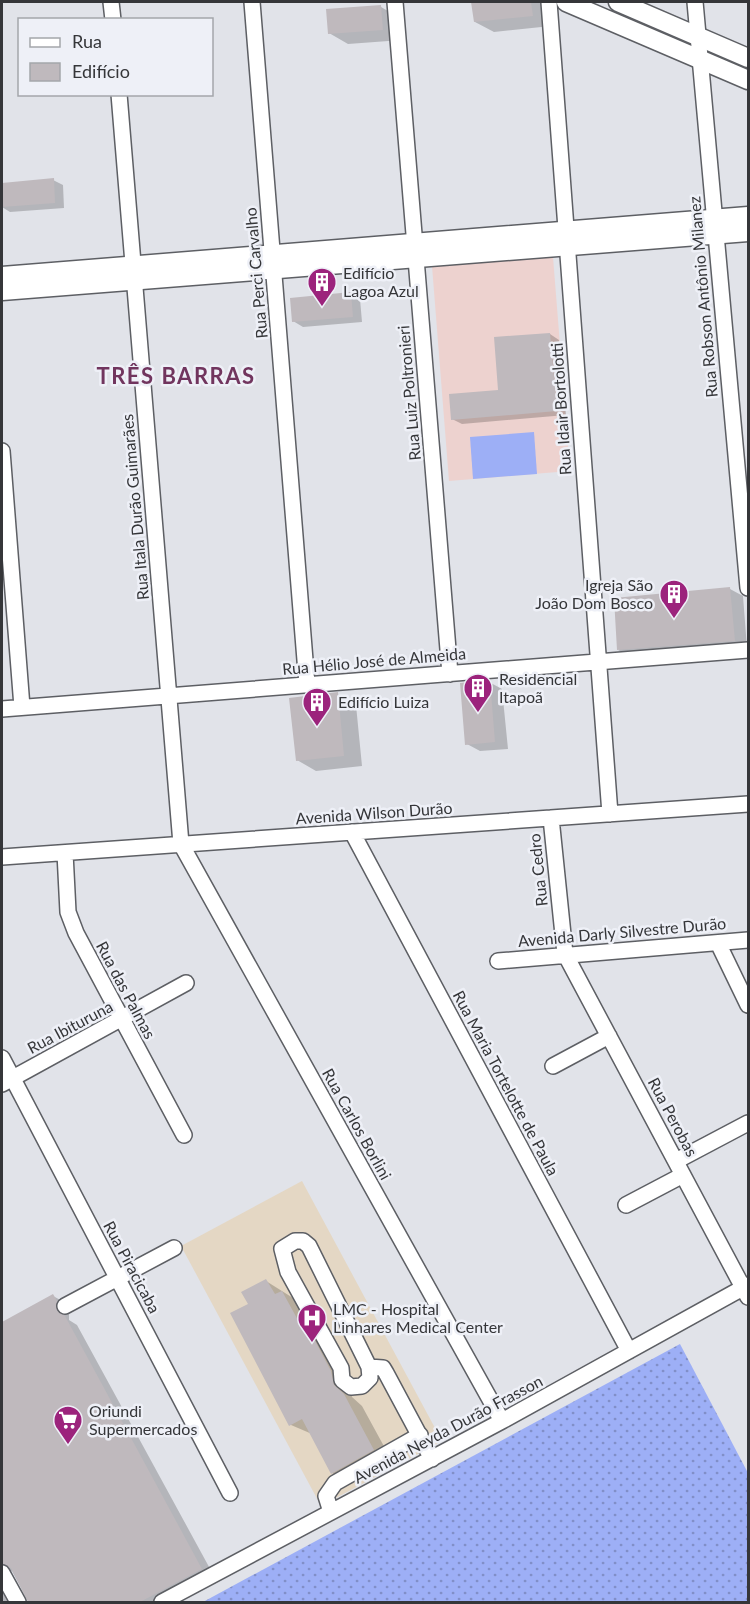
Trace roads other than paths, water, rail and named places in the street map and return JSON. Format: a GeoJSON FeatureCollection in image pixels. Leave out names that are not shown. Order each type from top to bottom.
{"type":"FeatureCollection","features":[{"type":"Feature","properties":{"kind":"main road"},"geometry":{"type":"LineString","coordinates":[[566,2],[699,57],[748,80]]}},
{"type":"Feature","properties":{"kind":"main road"},"geometry":{"type":"LineString","coordinates":[[618,2],[748,58]]}},
{"type":"Feature","properties":{"kind":"main road"},"geometry":{"type":"LineString","coordinates":[[2,276],[134,273],[273,262],[715,226],[748,216]]}},
{"type":"Feature","properties":{"kind":"main road"},"geometry":{"type":"LineString","coordinates":[[715,226],[748,232]]}},
{"type":"Feature","properties":{"kind":"main road"},"geometry":{"type":"LineString","coordinates":[[2,291],[134,273]]}},
{"type":"Feature","properties":{"kind":"street"},"geometry":{"type":"LineString","coordinates":[[111,2],[113,18]]}},
{"type":"Feature","properties":{"kind":"street","name":"Rua Perci Carvalho"},"geometry":{"type":"LineString","coordinates":[[252,2],[307,685]]}},
{"type":"Feature","properties":{"kind":"street","name":"Rua Luiz Poltronieri"},"geometry":{"type":"LineString","coordinates":[[395,2],[450,674]]}},
{"type":"Feature","properties":{"kind":"street","name":"Rua Idair Bortolotti"},"geometry":{"type":"LineString","coordinates":[[549,2],[610,814]]}},
{"type":"Feature","properties":{"kind":"street","name":"Rua Robson Antônio Milanez"},"geometry":{"type":"LineString","coordinates":[[695,2],[748,588]]}},
{"type":"Feature","properties":{"kind":"street","name":"Rua Itala Durão Guimarães"},"geometry":{"type":"LineString","coordinates":[[119,96],[181,844]]}},
{"type":"Feature","properties":{"kind":"street"},"geometry":{"type":"LineString","coordinates":[[2,451],[22,707]]}},
{"type":"Feature","properties":{"kind":"street","name":"Rua Hélio José de Almeida"},"geometry":{"type":"LineString","coordinates":[[2,709],[748,650]]}},
{"type":"Feature","properties":{"kind":"street","name":"Avenida Wilson Durão"},"geometry":{"type":"LineString","coordinates":[[2,857],[748,804]]}},
{"type":"Feature","properties":{"kind":"street","name":"Rua Cedro"},"geometry":{"type":"LineString","coordinates":[[551,818],[566,954]]}},
{"type":"Feature","properties":{"kind":"street","name":"Rua Maria Tortelotte de Paula"},"geometry":{"type":"LineString","coordinates":[[352,832],[629,1351]]}},
{"type":"Feature","properties":{"kind":"street","name":"Rua Carlos Borlini"},"geometry":{"type":"LineString","coordinates":[[181,844],[502,1421]]}},
{"type":"Feature","properties":{"kind":"street","name":"Rua das Palmas"},"geometry":{"type":"LineString","coordinates":[[65,853],[68,912],[76,933],[184,1135]]}},
{"type":"Feature","properties":{"kind":"street","name":"Avenida Darly Silvestre Durão"},"geometry":{"type":"LineString","coordinates":[[498,960],[748,940]]}},
{"type":"Feature","properties":{"kind":"street"},"geometry":{"type":"LineString","coordinates":[[718,943],[748,1005]]}},
{"type":"Feature","properties":{"kind":"street","name":"Rua Perobas"},"geometry":{"type":"LineString","coordinates":[[566,954],[683,1175],[747,1290]]}},
{"type":"Feature","properties":{"kind":"street","name":"Rua Ibituruna"},"geometry":{"type":"LineString","coordinates":[[7,1081],[186,983]]}},
{"type":"Feature","properties":{"kind":"street"},"geometry":{"type":"LineString","coordinates":[[553,1066],[609,1036]]}},
{"type":"Feature","properties":{"kind":"street","name":"Rua Piracicaba"},"geometry":{"type":"LineString","coordinates":[[2,1058],[7,1081],[117,1278],[230,1493]]}},
{"type":"Feature","properties":{"kind":"street"},"geometry":{"type":"LineString","coordinates":[[676,1161],[748,1123]]}},
{"type":"Feature","properties":{"kind":"street"},"geometry":{"type":"LineString","coordinates":[[626,1205],[683,1175]]}},
{"type":"Feature","properties":{"kind":"street"},"geometry":{"type":"LineString","coordinates":[[303,1241],[309,1246],[367,1364],[370,1378],[366,1383],[356,1388],[342,1380],[341,1368],[288,1272],[282,1249],[288,1244],[303,1241]]}},
{"type":"Feature","properties":{"kind":"street"},"geometry":{"type":"LineString","coordinates":[[65,1306],[174,1248]]}},
{"type":"Feature","properties":{"kind":"street","name":"Avenida Neyda Durão Frasson"},"geometry":{"type":"LineString","coordinates":[[162,1602],[747,1290]]}},
{"type":"Feature","properties":{"kind":"street"},"geometry":{"type":"LineString","coordinates":[[341,1368],[351,1359],[383,1368],[432,1459]]}},
{"type":"Feature","properties":{"kind":"street"},"geometry":{"type":"LineString","coordinates":[[331,1512],[326,1496],[335,1482],[420,1435]]}},
{"type":"Feature","properties":{"kind":"street"},"geometry":{"type":"LineString","coordinates":[[2,1573],[10,1598]]}},
{"type":"Feature","properties":{"kind":"place","name":"Edifício Lagoa Azul"},"geometry":{"type":"Point","coordinates":[322,308]}},
{"type":"Feature","properties":{"kind":"place","name":"Igreja São João Dom Bosco"},"geometry":{"type":"Point","coordinates":[674,620]}},
{"type":"Feature","properties":{"kind":"place","name":"Residencial Itapoã"},"geometry":{"type":"Point","coordinates":[478,714]}},
{"type":"Feature","properties":{"kind":"place","name":"Edifício Luiza"},"geometry":{"type":"Point","coordinates":[317,728]}},
{"type":"Feature","properties":{"kind":"place","name":"LMC - Hospital Linhares Medical Center"},"geometry":{"type":"Point","coordinates":[312,1344]}},
{"type":"Feature","properties":{"kind":"place","name":"Oriundi Supermercados"},"geometry":{"type":"Point","coordinates":[68,1446]}},
{"type":"Feature","properties":{"kind":"district","name":"TRÊS BARRAS"},"geometry":{"type":"Point","coordinates":[176,376]}}]}
